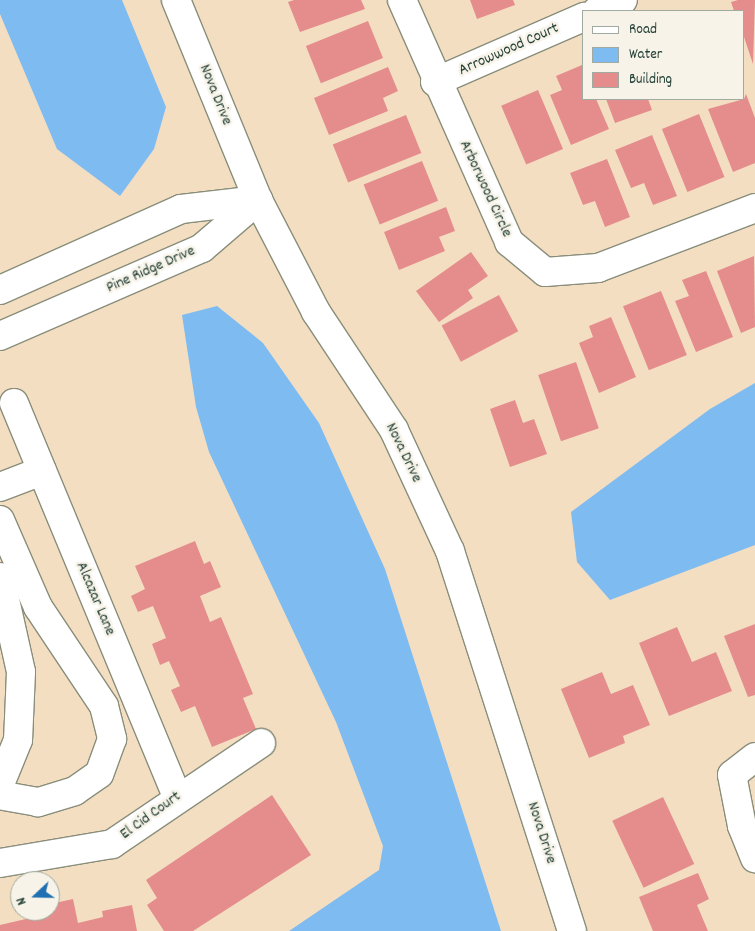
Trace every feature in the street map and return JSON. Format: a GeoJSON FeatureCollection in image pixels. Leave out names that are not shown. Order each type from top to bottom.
{"type":"FeatureCollection","features":[{"type":"Feature","properties":{"kind":"street","name":"Nova Drive"},"geometry":{"type":"LineString","coordinates":[[176,0],[258,200],[316,312],[394,430],[450,551],[572,931]]}},
{"type":"Feature","properties":{"kind":"street","name":"Arborwood Circle"},"geometry":{"type":"LineString","coordinates":[[402,0],[435,82],[509,242],[545,272],[598,268],[755,208]]}},
{"type":"Feature","properties":{"kind":"street"},"geometry":{"type":"LineString","coordinates":[[599,10],[623,0]]}},
{"type":"Feature","properties":{"kind":"street","name":"Arrowwood Court"},"geometry":{"type":"LineString","coordinates":[[435,82],[582,18]]}},
{"type":"Feature","properties":{"kind":"street"},"geometry":{"type":"LineString","coordinates":[[0,290],[181,210],[258,200]]}},
{"type":"Feature","properties":{"kind":"street","name":"Pine Ridge Drive"},"geometry":{"type":"LineString","coordinates":[[0,336],[202,248],[258,200]]}},
{"type":"Feature","properties":{"kind":"street","name":"Alcazar Lane"},"geometry":{"type":"LineString","coordinates":[[14,403],[177,796]]}},
{"type":"Feature","properties":{"kind":"street"},"geometry":{"type":"LineString","coordinates":[[0,488],[42,471]]}},
{"type":"Feature","properties":{"kind":"street"},"geometry":{"type":"LineString","coordinates":[[0,520],[38,606],[104,706],[112,739],[99,774],[75,791],[38,802],[0,795]]}},
{"type":"Feature","properties":{"kind":"street"},"geometry":{"type":"LineString","coordinates":[[0,577],[21,672],[18,740],[0,784]]}},
{"type":"Feature","properties":{"kind":"street","name":"El Cid Court"},"geometry":{"type":"LineString","coordinates":[[0,862],[112,844],[177,796],[261,743]]}},
{"type":"Feature","properties":{"kind":"street"},"geometry":{"type":"LineString","coordinates":[[755,757],[732,775],[742,826],[755,858]]}},
{"type":"Feature","properties":{"kind":"water"},"geometry":{"type":"Polygon","coordinates":[[[0,0],[122,0],[166,107],[154,149],[120,196],[57,149],[0,14],[0,0]]]}},
{"type":"Feature","properties":{"kind":"water"},"geometry":{"type":"Polygon","coordinates":[[[217,306],[263,343],[319,423],[385,569],[501,931],[289,931],[379,870],[383,846],[336,722],[209,452],[196,407],[182,315],[217,306]]]}},
{"type":"Feature","properties":{"kind":"water"},"geometry":{"type":"Polygon","coordinates":[[[755,383],[755,545],[610,600],[577,562],[571,512],[710,409],[755,383]]]}},
{"type":"Feature","properties":{"kind":"building"},"geometry":{"type":"Polygon","coordinates":[[[294,0],[361,0],[365,9],[300,32],[288,2],[294,0]]]}},
{"type":"Feature","properties":{"kind":"building"},"geometry":{"type":"Polygon","coordinates":[[[470,0],[513,0],[515,5],[477,19],[470,0]]]}},
{"type":"Feature","properties":{"kind":"building"},"geometry":{"type":"Polygon","coordinates":[[[755,0],[753,64],[745,40],[745,10],[734,10],[731,2],[755,0]]]}},
{"type":"Feature","properties":{"kind":"building"},"geometry":{"type":"Polygon","coordinates":[[[368,21],[383,58],[321,83],[306,46],[368,21]]]}},
{"type":"Feature","properties":{"kind":"building"},"geometry":{"type":"Polygon","coordinates":[[[582,65],[582,100],[596,100],[609,129],[571,145],[550,95],[562,90],[556,76],[582,65]]]}},
{"type":"Feature","properties":{"kind":"building"},"geometry":{"type":"Polygon","coordinates":[[[388,67],[398,91],[383,98],[388,111],[329,135],[314,98],[388,67]]]}},
{"type":"Feature","properties":{"kind":"building"},"geometry":{"type":"Polygon","coordinates":[[[538,90],[563,149],[526,165],[501,106],[538,90]]]}},
{"type":"Feature","properties":{"kind":"building"},"geometry":{"type":"Polygon","coordinates":[[[746,94],[755,118],[755,163],[733,172],[708,109],[745,100],[746,94]]]}},
{"type":"Feature","properties":{"kind":"building"},"geometry":{"type":"Polygon","coordinates":[[[606,100],[648,100],[652,110],[615,123],[606,100]]]}},
{"type":"Feature","properties":{"kind":"building"},"geometry":{"type":"Polygon","coordinates":[[[699,114],[724,177],[687,192],[662,129],[699,114]]]}},
{"type":"Feature","properties":{"kind":"building"},"geometry":{"type":"Polygon","coordinates":[[[406,115],[421,153],[348,183],[333,145],[406,115]]]}},
{"type":"Feature","properties":{"kind":"building"},"geometry":{"type":"Polygon","coordinates":[[[652,135],[677,196],[653,205],[644,183],[631,188],[615,150],[652,135]]]}},
{"type":"Feature","properties":{"kind":"building"},"geometry":{"type":"Polygon","coordinates":[[[607,159],[630,217],[605,227],[595,201],[583,205],[570,173],[607,159]]]}},
{"type":"Feature","properties":{"kind":"building"},"geometry":{"type":"Polygon","coordinates":[[[422,161],[438,201],[380,224],[364,185],[422,161]]]}},
{"type":"Feature","properties":{"kind":"building"},"geometry":{"type":"Polygon","coordinates":[[[446,207],[455,231],[439,237],[445,251],[399,270],[384,232],[446,207]]]}},
{"type":"Feature","properties":{"kind":"building"},"geometry":{"type":"Polygon","coordinates":[[[471,252],[488,276],[468,290],[473,298],[439,322],[416,291],[471,252]]]}},
{"type":"Feature","properties":{"kind":"building"},"geometry":{"type":"Polygon","coordinates":[[[754,256],[755,327],[741,333],[717,271],[754,256]]]}},
{"type":"Feature","properties":{"kind":"building"},"geometry":{"type":"Polygon","coordinates":[[[706,271],[733,337],[696,352],[675,301],[689,296],[682,280],[706,271]]]}},
{"type":"Feature","properties":{"kind":"building"},"geometry":{"type":"Polygon","coordinates":[[[661,291],[687,355],[649,370],[623,306],[661,291]]]}},
{"type":"Feature","properties":{"kind":"building"},"geometry":{"type":"Polygon","coordinates":[[[499,295],[518,331],[461,362],[442,326],[499,295]]]}},
{"type":"Feature","properties":{"kind":"building"},"geometry":{"type":"Polygon","coordinates":[[[611,317],[636,377],[599,393],[579,343],[593,337],[589,326],[611,317]]]}},
{"type":"Feature","properties":{"kind":"building"},"geometry":{"type":"Polygon","coordinates":[[[576,362],[599,428],[561,441],[538,375],[576,362]]]}},
{"type":"Feature","properties":{"kind":"building"},"geometry":{"type":"Polygon","coordinates":[[[515,400],[523,423],[534,419],[547,454],[510,467],[490,409],[515,400]]]}},
{"type":"Feature","properties":{"kind":"building"},"geometry":{"type":"Polygon","coordinates":[[[195,541],[204,564],[210,561],[221,587],[200,596],[210,622],[221,617],[253,694],[243,698],[256,729],[212,747],[195,706],[181,712],[171,690],[180,686],[169,661],[160,665],[152,644],[166,638],[153,606],[138,612],[131,596],[145,589],[135,566],[195,541]]]}},
{"type":"Feature","properties":{"kind":"building"},"geometry":{"type":"Polygon","coordinates":[[[755,624],[755,695],[748,697],[724,636],[755,624]]]}},
{"type":"Feature","properties":{"kind":"building"},"geometry":{"type":"Polygon","coordinates":[[[677,627],[692,662],[716,652],[732,691],[669,716],[639,643],[677,627]]]}},
{"type":"Feature","properties":{"kind":"building"},"geometry":{"type":"Polygon","coordinates":[[[602,672],[611,694],[633,685],[650,725],[623,736],[625,743],[589,758],[561,689],[602,672]]]}},
{"type":"Feature","properties":{"kind":"building"},"geometry":{"type":"Polygon","coordinates":[[[272,795],[311,855],[193,931],[164,931],[147,905],[157,898],[146,880],[272,795]]]}},
{"type":"Feature","properties":{"kind":"building"},"geometry":{"type":"Polygon","coordinates":[[[663,797],[694,864],[644,888],[612,821],[663,797]]]}},
{"type":"Feature","properties":{"kind":"building"},"geometry":{"type":"Polygon","coordinates":[[[698,873],[709,899],[697,905],[708,931],[653,931],[639,897],[698,873]]]}},
{"type":"Feature","properties":{"kind":"building"},"geometry":{"type":"Polygon","coordinates":[[[73,899],[78,923],[103,917],[102,911],[132,905],[137,931],[0,931],[0,925],[17,921],[60,921],[60,902],[73,899]]]}}]}
